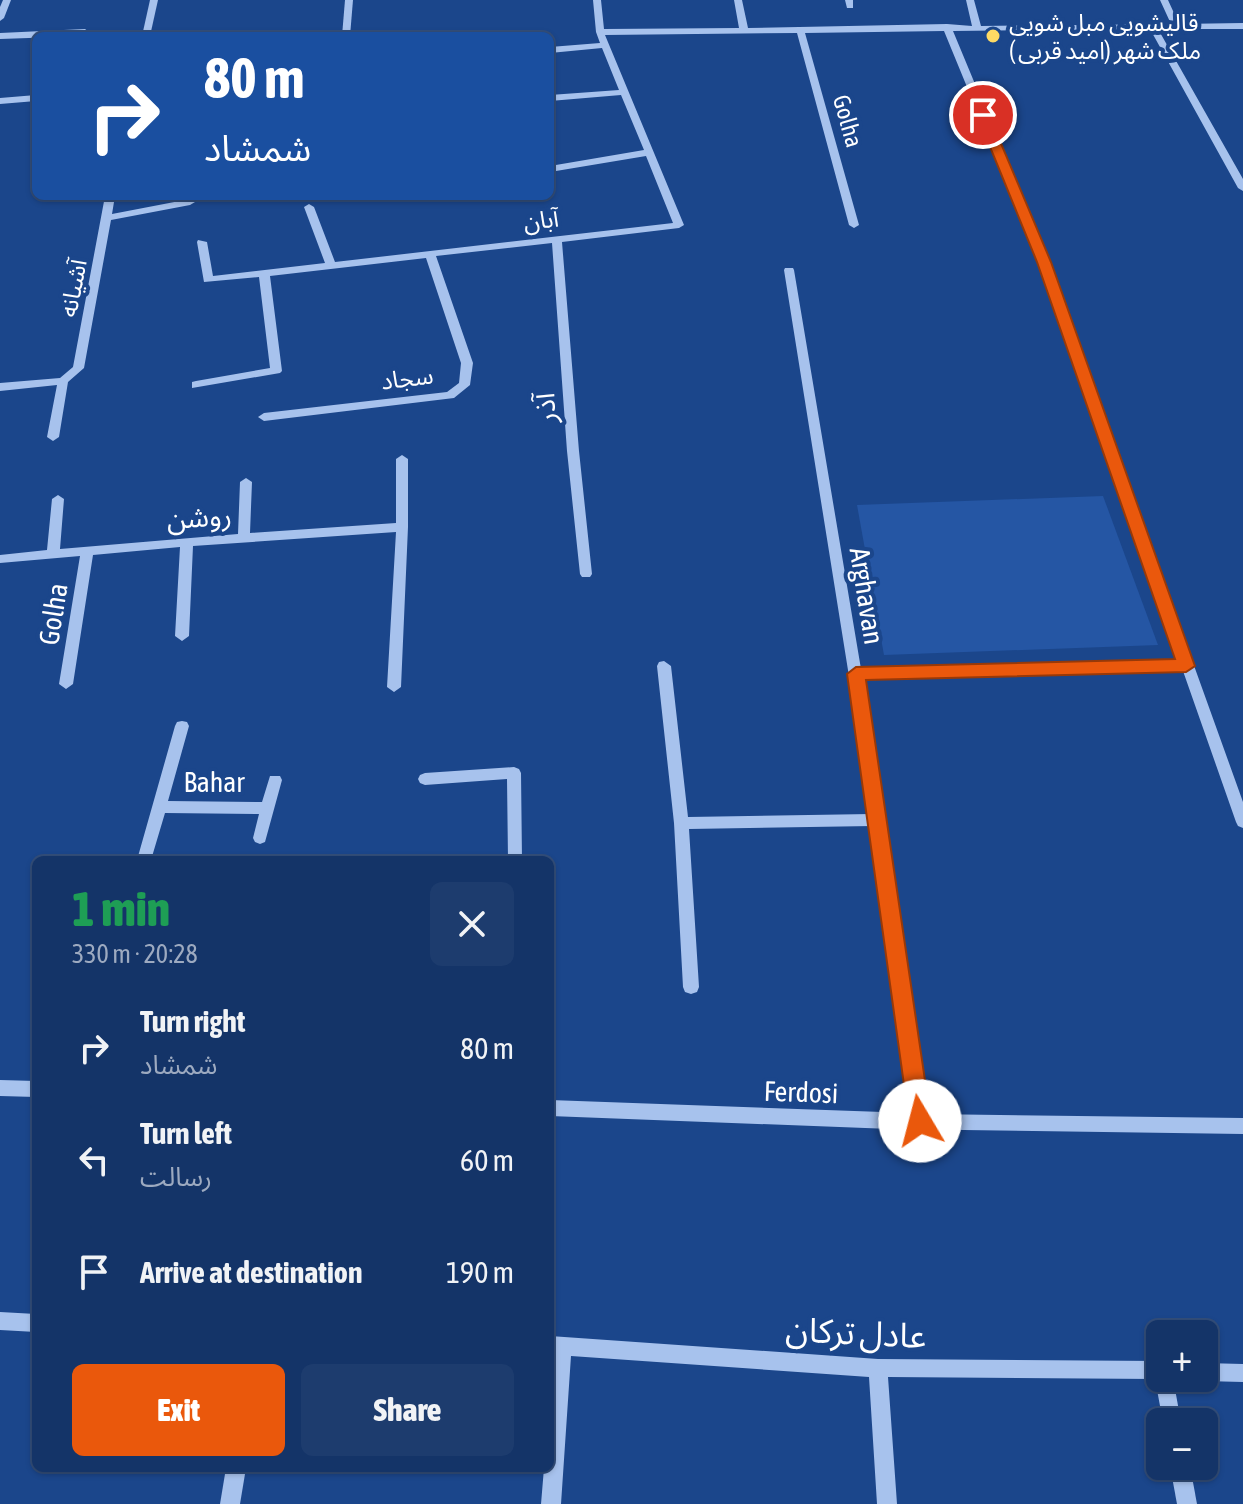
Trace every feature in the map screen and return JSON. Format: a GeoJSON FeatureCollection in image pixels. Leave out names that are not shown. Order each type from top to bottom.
{"type":"FeatureCollection","features":[{"type":"Feature","properties":{"kind":"street"},"geometry":{"type":"LineString","coordinates":[[0,18],[8,0]]}},
{"type":"Feature","properties":{"kind":"street"},"geometry":{"type":"LineString","coordinates":[[147,32],[154,0],[162,0]]}},
{"type":"Feature","properties":{"kind":"street"},"geometry":{"type":"LineString","coordinates":[[346,32],[349,0]]}},
{"type":"Feature","properties":{"kind":"street","name":"آبان"},"geometry":{"type":"LineString","coordinates":[[202,242],[208,280],[679,225],[600,32],[597,0]]}},
{"type":"Feature","properties":{"kind":"street"},"geometry":{"type":"LineString","coordinates":[[738,0],[744,29]]}},
{"type":"Feature","properties":{"kind":"street"},"geometry":{"type":"LineString","coordinates":[[970,0],[977,27]]}},
{"type":"Feature","properties":{"kind":"street"},"geometry":{"type":"LineString","coordinates":[[1164,0],[1176,26]]}},
{"type":"Feature","properties":{"kind":"street"},"geometry":{"type":"LineString","coordinates":[[1152,26],[1243,188]]}},
{"type":"Feature","properties":{"kind":"street"},"geometry":{"type":"LineString","coordinates":[[600,32],[1243,26]]}},
{"type":"Feature","properties":{"kind":"street"},"geometry":{"type":"LineString","coordinates":[[947,27],[1044,262],[1243,822]]}},
{"type":"Feature","properties":{"kind":"street","name":"Golha"},"geometry":{"type":"LineString","coordinates":[[800,29],[854,225]]}},
{"type":"Feature","properties":{"kind":"street"},"geometry":{"type":"LineString","coordinates":[[0,36],[32,34]]}},
{"type":"Feature","properties":{"kind":"street"},"geometry":{"type":"LineString","coordinates":[[554,50],[606,45]]}},
{"type":"Feature","properties":{"kind":"street"},"geometry":{"type":"LineString","coordinates":[[554,98],[625,92]]}},
{"type":"Feature","properties":{"kind":"street"},"geometry":{"type":"LineString","coordinates":[[0,101],[32,98]]}},
{"type":"Feature","properties":{"kind":"street"},"geometry":{"type":"LineString","coordinates":[[554,168],[650,152]]}},
{"type":"Feature","properties":{"kind":"street","name":"آشیانه"},"geometry":{"type":"LineString","coordinates":[[53,437],[63,381],[78,368],[109,200]]}},
{"type":"Feature","properties":{"kind":"street"},"geometry":{"type":"LineString","coordinates":[[107,218],[190,202]]}},
{"type":"Feature","properties":{"kind":"street"},"geometry":{"type":"LineString","coordinates":[[309,207],[331,265]]}},
{"type":"Feature","properties":{"kind":"street","name":"آذر"},"geometry":{"type":"LineString","coordinates":[[557,238],[586,574]]}},
{"type":"Feature","properties":{"kind":"street","name":"سجاد"},"geometry":{"type":"LineString","coordinates":[[264,417],[450,395],[464,385],[467,363],[430,253]]}},
{"type":"Feature","properties":{"kind":"street","name":"Arghavan"},"geometry":{"type":"LineString","coordinates":[[789,270],[879,820],[920,1121]]}},
{"type":"Feature","properties":{"kind":"street"},"geometry":{"type":"LineString","coordinates":[[196,385],[276,371],[264,273]]}},
{"type":"Feature","properties":{"kind":"street"},"geometry":{"type":"LineString","coordinates":[[0,387],[63,381]]}},
{"type":"Feature","properties":{"kind":"street"},"geometry":{"type":"LineString","coordinates":[[394,687],[402,459]]}},
{"type":"Feature","properties":{"kind":"street"},"geometry":{"type":"LineString","coordinates":[[244,538],[246,482]]}},
{"type":"Feature","properties":{"kind":"street"},"geometry":{"type":"LineString","coordinates":[[53,554],[58,499]]}},
{"type":"Feature","properties":{"kind":"street","name":"روشن"},"geometry":{"type":"LineString","coordinates":[[0,559],[402,527]]}},
{"type":"Feature","properties":{"kind":"street"},"geometry":{"type":"LineString","coordinates":[[182,636],[187,542]]}},
{"type":"Feature","properties":{"kind":"street","name":"Golha"},"geometry":{"type":"LineString","coordinates":[[66,684],[87,551]]}},
{"type":"Feature","properties":{"kind":"street"},"geometry":{"type":"LineString","coordinates":[[664,666],[681,823],[691,987]]}},
{"type":"Feature","properties":{"kind":"street"},"geometry":{"type":"LineString","coordinates":[[856,674],[1186,666]]}},
{"type":"Feature","properties":{"kind":"street","name":"Bahar"},"geometry":{"type":"LineString","coordinates":[[145,856],[182,726]]}},
{"type":"Feature","properties":{"kind":"street"},"geometry":{"type":"LineString","coordinates":[[425,779],[514,773],[515,856]]}},
{"type":"Feature","properties":{"kind":"street"},"geometry":{"type":"LineString","coordinates":[[260,838],[275,780]]}},
{"type":"Feature","properties":{"kind":"street","name":"Bahar"},"geometry":{"type":"LineString","coordinates":[[159,807],[269,808]]}},
{"type":"Feature","properties":{"kind":"street"},"geometry":{"type":"LineString","coordinates":[[681,823],[879,820]]}},
{"type":"Feature","properties":{"kind":"street"},"geometry":{"type":"LineString","coordinates":[[0,1088],[32,1089]]}},
{"type":"Feature","properties":{"kind":"street","name":"Ferdosi"},"geometry":{"type":"LineString","coordinates":[[554,1108],[920,1121],[1243,1126]]}},
{"type":"Feature","properties":{"kind":"street"},"geometry":{"type":"LineString","coordinates":[[0,1321],[32,1323]]}},
{"type":"Feature","properties":{"kind":"street"},"geometry":{"type":"LineString","coordinates":[[554,1409],[556,1345]]}},
{"type":"Feature","properties":{"kind":"street","name":"عادل ترکان"},"geometry":{"type":"LineString","coordinates":[[556,1345],[878,1368],[1146,1370]]}},
{"type":"Feature","properties":{"kind":"street"},"geometry":{"type":"LineString","coordinates":[[878,1368],[887,1504]]}},
{"type":"Feature","properties":{"kind":"street"},"geometry":{"type":"LineString","coordinates":[[1218,1372],[1243,1373]]}},
{"type":"Feature","properties":{"kind":"street"},"geometry":{"type":"LineString","coordinates":[[230,1504],[235,1472]]}},
{"type":"Feature","properties":{"kind":"street"},"geometry":{"type":"LineString","coordinates":[[551,1504],[552,1472]]}},
{"type":"Feature","properties":{"kind":"street"},"geometry":{"type":"LineString","coordinates":[[1183,1480],[1187,1504]]}},
{"type":"Feature","properties":{"kind":"shaded area"},"geometry":{"type":"Polygon","coordinates":[[[1103,496],[1158,645],[884,655],[857,505],[1103,496]]]}},
{"type":"Feature","properties":{"kind":"place","name":"قالیشویی مبل شویی ملک شهر (امید قربی )"},"geometry":{"type":"Point","coordinates":[993,36]}},
{"type":"Feature","properties":{"kind":"route"},"geometry":{"type":"LineString","coordinates":[[920,1121],[856,674],[1186,666],[1044,262],[983,115]]}}]}
